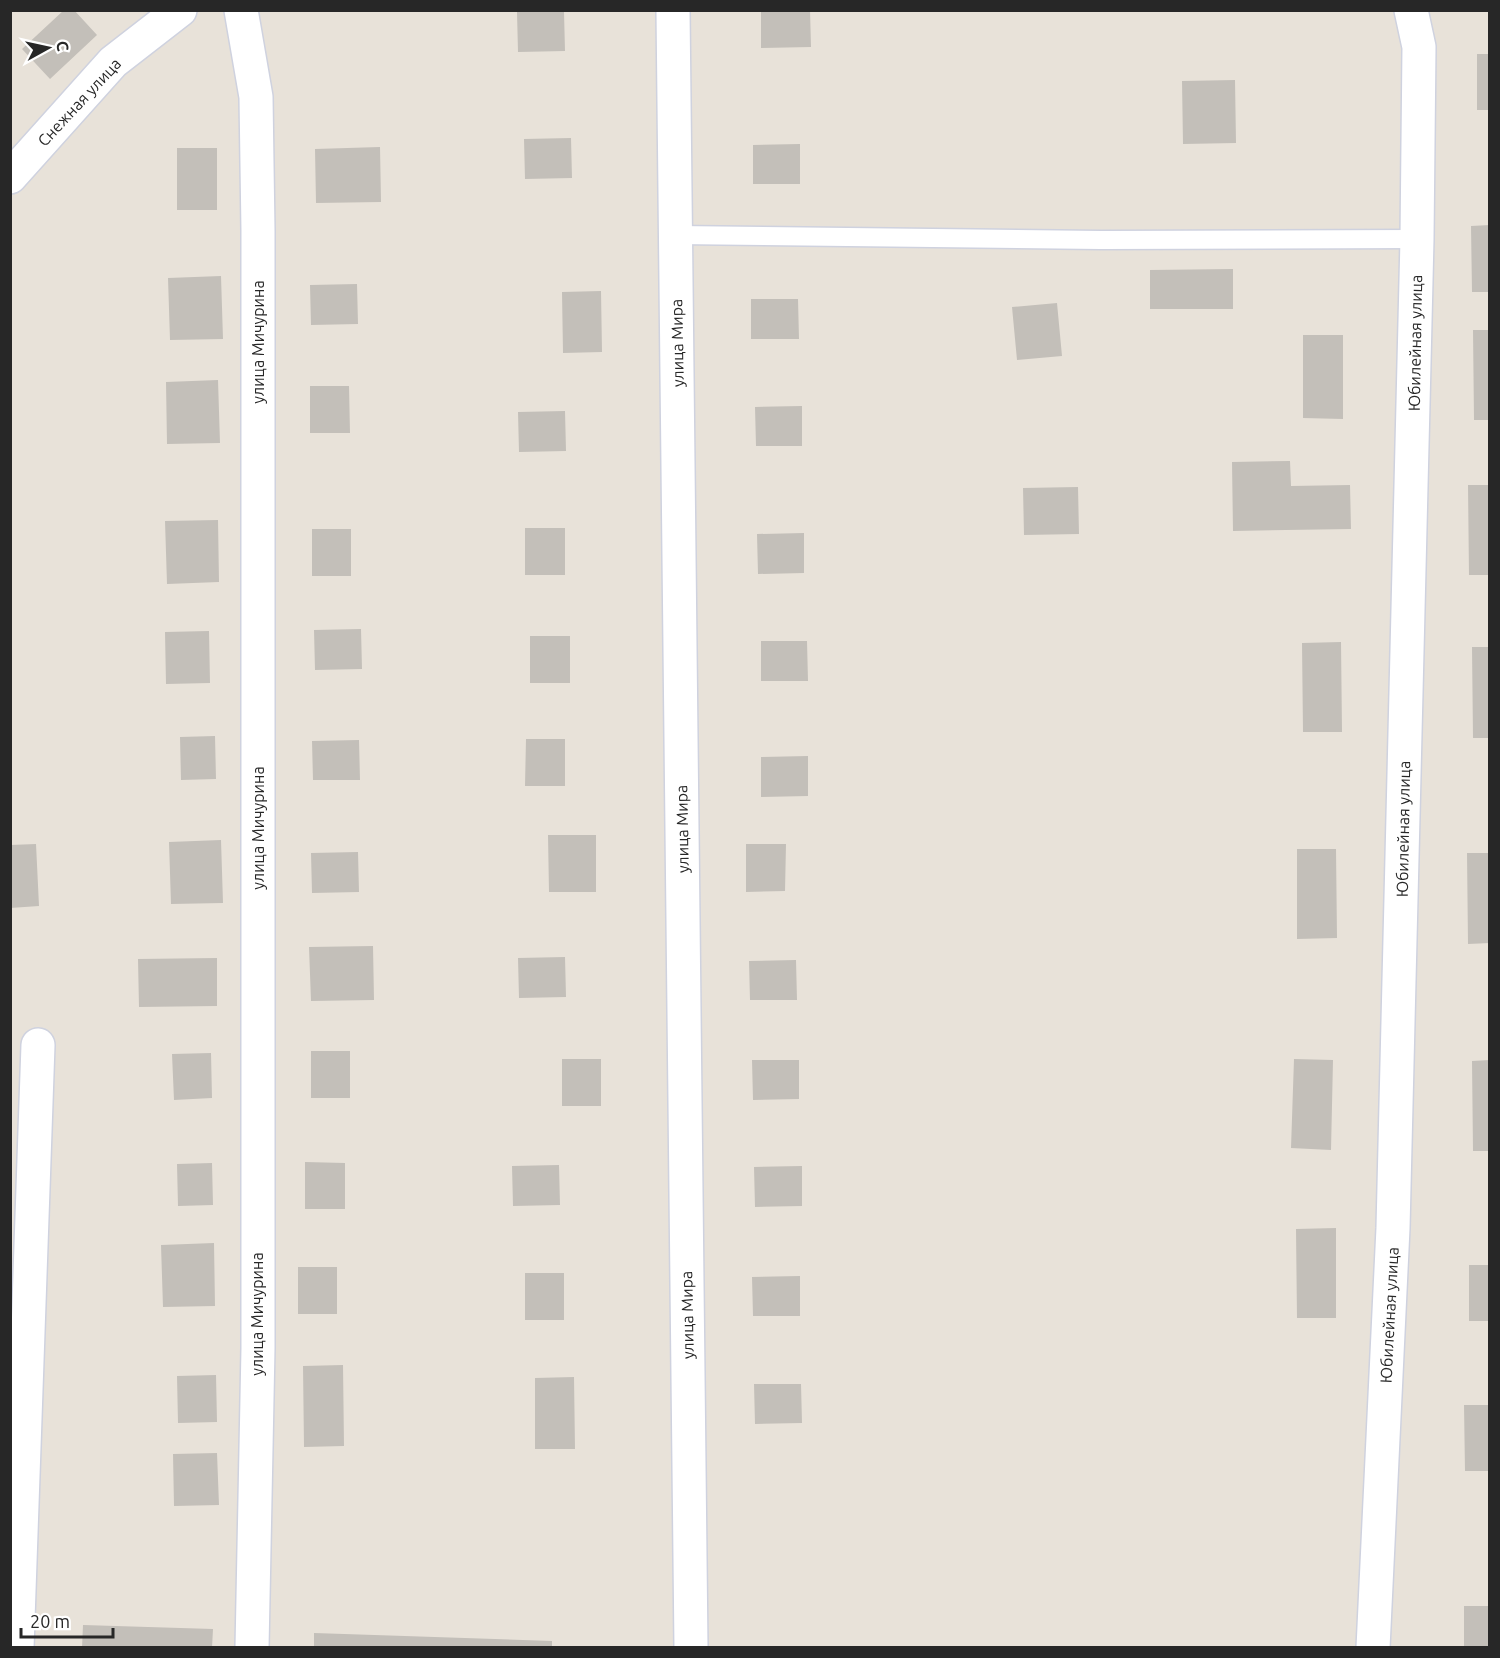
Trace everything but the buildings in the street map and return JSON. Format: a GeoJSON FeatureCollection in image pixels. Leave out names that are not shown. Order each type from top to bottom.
{"type":"FeatureCollection","features":[{"type":"Feature","properties":{"kind":"street","name":"Снежная улица"},"geometry":{"type":"LineString","coordinates":[[10,177],[113,63],[180,10]]}},
{"type":"Feature","properties":{"kind":"street","name":"улица Мичурина"},"geometry":{"type":"LineString","coordinates":[[241,10],[256,97],[258,231],[258,1348],[252,1647]]}},
{"type":"Feature","properties":{"kind":"street","name":"улица Мира"},"geometry":{"type":"LineString","coordinates":[[673,10],[691,1647]]}},
{"type":"Feature","properties":{"kind":"street","name":"Юбилейная улица"},"geometry":{"type":"LineString","coordinates":[[1372,1647],[1393,1228],[1417,239],[1419,47],[1411,10]]}},
{"type":"Feature","properties":{"kind":"street"},"geometry":{"type":"LineString","coordinates":[[17,1647],[38,1046]]}},
{"type":"Feature","properties":{"kind":"lane"},"geometry":{"type":"LineString","coordinates":[[676,235],[1101,240],[1417,239]]}}]}
